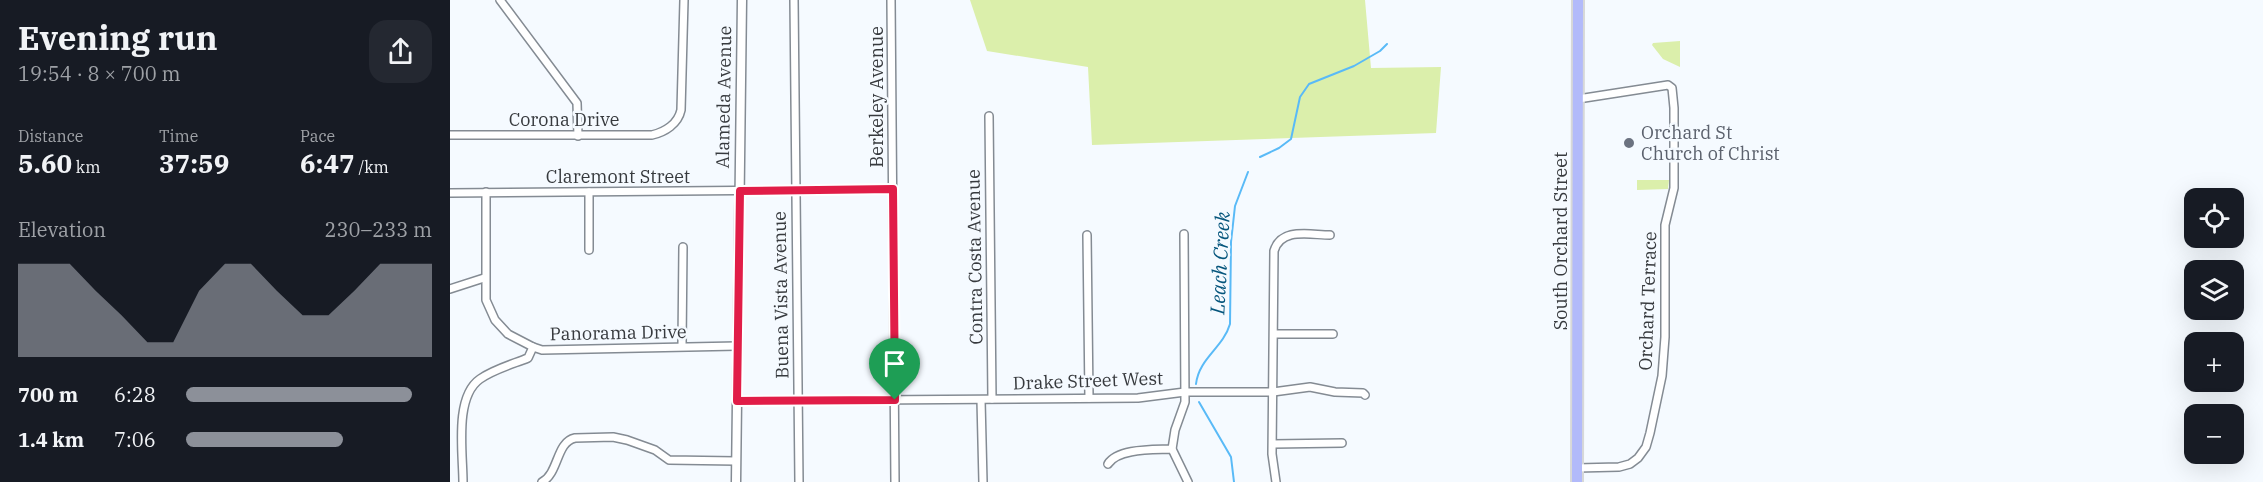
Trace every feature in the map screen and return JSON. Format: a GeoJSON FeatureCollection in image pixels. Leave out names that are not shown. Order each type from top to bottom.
{"type":"FeatureCollection","features":[{"type":"Feature","properties":{"kind":"main road","name":"South Orchard Street"},"geometry":{"type":"LineString","coordinates":[[1577,482],[1578,0]]}},
{"type":"Feature","properties":{"kind":"street"},"geometry":{"type":"LineString","coordinates":[[500,0],[577,103],[578,136]]}},
{"type":"Feature","properties":{"kind":"street","name":"Corona Drive"},"geometry":{"type":"LineString","coordinates":[[450,135],[652,135],[664,131],[680,117],[684,0]]}},
{"type":"Feature","properties":{"kind":"street","name":"Alameda Avenue"},"geometry":{"type":"LineString","coordinates":[[736,482],[742,0]]}},
{"type":"Feature","properties":{"kind":"street","name":"Buena Vista Avenue"},"geometry":{"type":"LineString","coordinates":[[794,0],[799,482]]}},
{"type":"Feature","properties":{"kind":"street","name":"Berkeley Avenue"},"geometry":{"type":"LineString","coordinates":[[891,0],[896,482]]}},
{"type":"Feature","properties":{"kind":"street","name":"Orchard Terrace"},"geometry":{"type":"LineString","coordinates":[[1577,468],[1619,467],[1630,464],[1646,447],[1662,376],[1665,225],[1674,196],[1673,91],[1668,85],[1578,99]]}},
{"type":"Feature","properties":{"kind":"street","name":"Contra Costa Avenue"},"geometry":{"type":"LineString","coordinates":[[989,116],[992,399]]}},
{"type":"Feature","properties":{"kind":"street","name":"Claremont Street"},"geometry":{"type":"LineString","coordinates":[[450,193],[893,189]]}},
{"type":"Feature","properties":{"kind":"street","name":"Panorama Drive"},"geometry":{"type":"LineString","coordinates":[[486,192],[484,278],[486,300],[495,320],[508,334],[542,350],[737,346]]}},
{"type":"Feature","properties":{"kind":"street"},"geometry":{"type":"LineString","coordinates":[[589,192],[589,250]]}},
{"type":"Feature","properties":{"kind":"street"},"geometry":{"type":"LineString","coordinates":[[1184,234],[1185,392],[1184,408],[1174,430],[1172,449],[1188,482]]}},
{"type":"Feature","properties":{"kind":"street"},"geometry":{"type":"LineString","coordinates":[[1276,482],[1273,444],[1274,251],[1277,243],[1290,234],[1330,235]]}},
{"type":"Feature","properties":{"kind":"street"},"geometry":{"type":"LineString","coordinates":[[1087,235],[1089,399]]}},
{"type":"Feature","properties":{"kind":"street"},"geometry":{"type":"LineString","coordinates":[[682,346],[683,247]]}},
{"type":"Feature","properties":{"kind":"street"},"geometry":{"type":"LineString","coordinates":[[450,289],[484,278]]}},
{"type":"Feature","properties":{"kind":"street"},"geometry":{"type":"LineString","coordinates":[[1275,334],[1333,334]]}},
{"type":"Feature","properties":{"kind":"street"},"geometry":{"type":"LineString","coordinates":[[463,482],[463,409],[468,391],[485,376],[528,358],[533,347]]}},
{"type":"Feature","properties":{"kind":"street","name":"Drake Street West"},"geometry":{"type":"LineString","coordinates":[[981,400],[1138,398],[1185,392],[1273,392],[1310,387],[1323,391],[1363,393],[1365,395]]}},
{"type":"Feature","properties":{"kind":"street"},"geometry":{"type":"LineString","coordinates":[[737,401],[981,400],[983,482]]}},
{"type":"Feature","properties":{"kind":"street"},"geometry":{"type":"LineString","coordinates":[[542,482],[552,473],[565,444],[575,438],[613,437],[627,440],[655,450],[669,460],[736,462]]}},
{"type":"Feature","properties":{"kind":"street"},"geometry":{"type":"LineString","coordinates":[[1273,444],[1342,443]]}},
{"type":"Feature","properties":{"kind":"street"},"geometry":{"type":"LineString","coordinates":[[1108,464],[1112,457],[1122,452],[1172,449]]}},
{"type":"Feature","properties":{"kind":"green space"},"geometry":{"type":"Polygon","coordinates":[[[970,0],[1365,0],[1371,68],[1441,67],[1436,133],[1092,145],[1088,67],[987,51],[970,0]]]}},
{"type":"Feature","properties":{"kind":"green space"},"geometry":{"type":"Polygon","coordinates":[[[1680,41],[1680,67],[1663,59],[1652,45],[1653,43],[1680,41]]]}},
{"type":"Feature","properties":{"kind":"green space"},"geometry":{"type":"Polygon","coordinates":[[[1637,180],[1669,180],[1668,189],[1637,190],[1637,180]]]}},
{"type":"Feature","properties":{"kind":"waterway","name":"Leach Creek"},"geometry":{"type":"LineString","coordinates":[[1260,157],[1291,139],[1300,97],[1309,84],[1354,66],[1380,51],[1387,44]]}},
{"type":"Feature","properties":{"kind":"waterway","name":"Leach Creek"},"geometry":{"type":"LineString","coordinates":[[1196,384],[1202,367],[1222,340],[1230,324],[1231,242],[1235,206],[1248,172]]}},
{"type":"Feature","properties":{"kind":"waterway","name":"Leach Creek"},"geometry":{"type":"LineString","coordinates":[[1199,402],[1231,457],[1234,482]]}},
{"type":"Feature","properties":{"kind":"place","name":"Orchard St Church of Christ"},"geometry":{"type":"Point","coordinates":[1629,143]}},
{"type":"Feature","properties":{"kind":"route"},"geometry":{"type":"LineString","coordinates":[[893,189],[895,400],[737,401],[740,191],[893,189]]}}]}
